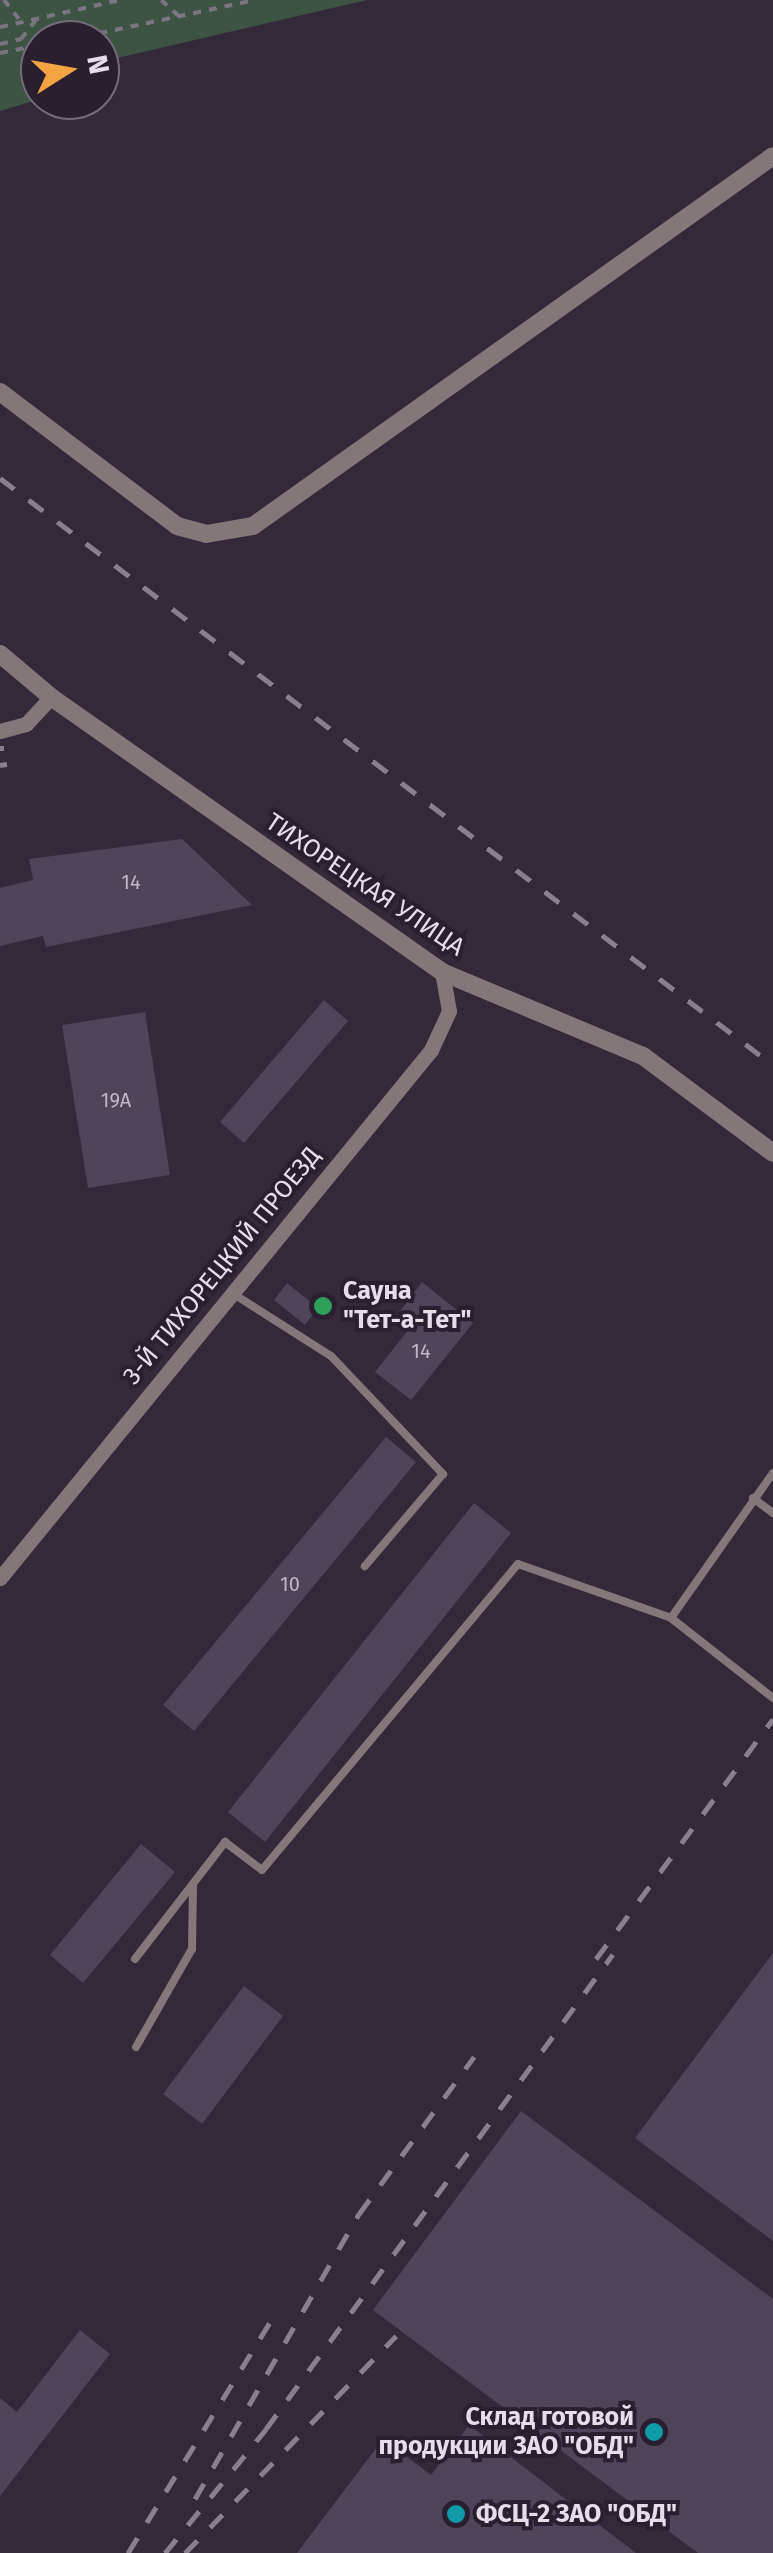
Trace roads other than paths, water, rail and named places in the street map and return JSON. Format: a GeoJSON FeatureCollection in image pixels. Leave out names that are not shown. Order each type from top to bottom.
{"type":"FeatureCollection","features":[{"type":"Feature","properties":{"kind":"street"},"geometry":{"type":"LineString","coordinates":[[0,392],[177,526],[206,534],[253,526],[773,156]]}},
{"type":"Feature","properties":{"kind":"street","name":"ТИХОРЕЦКАЯ УЛИЦА"},"geometry":{"type":"LineString","coordinates":[[0,654],[51,697],[442,972],[643,1056],[773,1153]]}},
{"type":"Feature","properties":{"kind":"street"},"geometry":{"type":"LineString","coordinates":[[0,731],[26,724],[51,697]]}},
{"type":"Feature","properties":{"kind":"street","name":"3-Й ТИХОРЕЦКИЙ ПРОЕЗД"},"geometry":{"type":"LineString","coordinates":[[0,1578],[431,1050],[449,1011],[442,972]]}},
{"type":"Feature","properties":{"kind":"lane"},"geometry":{"type":"LineString","coordinates":[[232,1294],[331,1356],[443,1474],[365,1566]]}},
{"type":"Feature","properties":{"kind":"lane"},"geometry":{"type":"LineString","coordinates":[[672,1618],[773,1473]]}},
{"type":"Feature","properties":{"kind":"lane"},"geometry":{"type":"LineString","coordinates":[[753,1498],[773,1513]]}},
{"type":"Feature","properties":{"kind":"lane"},"geometry":{"type":"LineString","coordinates":[[135,1960],[225,1842],[262,1870],[518,1564],[672,1618],[773,1698]]}},
{"type":"Feature","properties":{"kind":"lane"},"geometry":{"type":"LineString","coordinates":[[136,2047],[192,1950],[193,1884]]}},
{"type":"Feature","properties":{"kind":"railway"},"geometry":{"type":"LineString","coordinates":[[0,478],[773,1065]]}},
{"type":"Feature","properties":{"kind":"railway"},"geometry":{"type":"LineString","coordinates":[[0,765],[7,764]]}},
{"type":"Feature","properties":{"kind":"railway"},"geometry":{"type":"LineString","coordinates":[[596,1959],[773,1719]]}},
{"type":"Feature","properties":{"kind":"railway"},"geometry":{"type":"LineString","coordinates":[[165,2553],[266,2429],[613,1954]]}},
{"type":"Feature","properties":{"kind":"railway"},"geometry":{"type":"LineString","coordinates":[[195,2499],[359,2214],[474,2057]]}},
{"type":"Feature","properties":{"kind":"railway"},"geometry":{"type":"LineString","coordinates":[[128,2553],[272,2319]]}},
{"type":"Feature","properties":{"kind":"railway"},"geometry":{"type":"LineString","coordinates":[[185,2553],[396,2336]]}},
{"type":"Feature","properties":{"kind":"place","name":"Сауна \"Тет-а-Тет\""},"geometry":{"type":"Point","coordinates":[323,1306]}},
{"type":"Feature","properties":{"kind":"place","name":"Склад готовой продукции ЗАО \"ОБД\""},"geometry":{"type":"Point","coordinates":[654,2432]}},
{"type":"Feature","properties":{"kind":"place","name":"ФСЦ-2 ЗАО \"ОБД\""},"geometry":{"type":"Point","coordinates":[456,2514]}}]}
